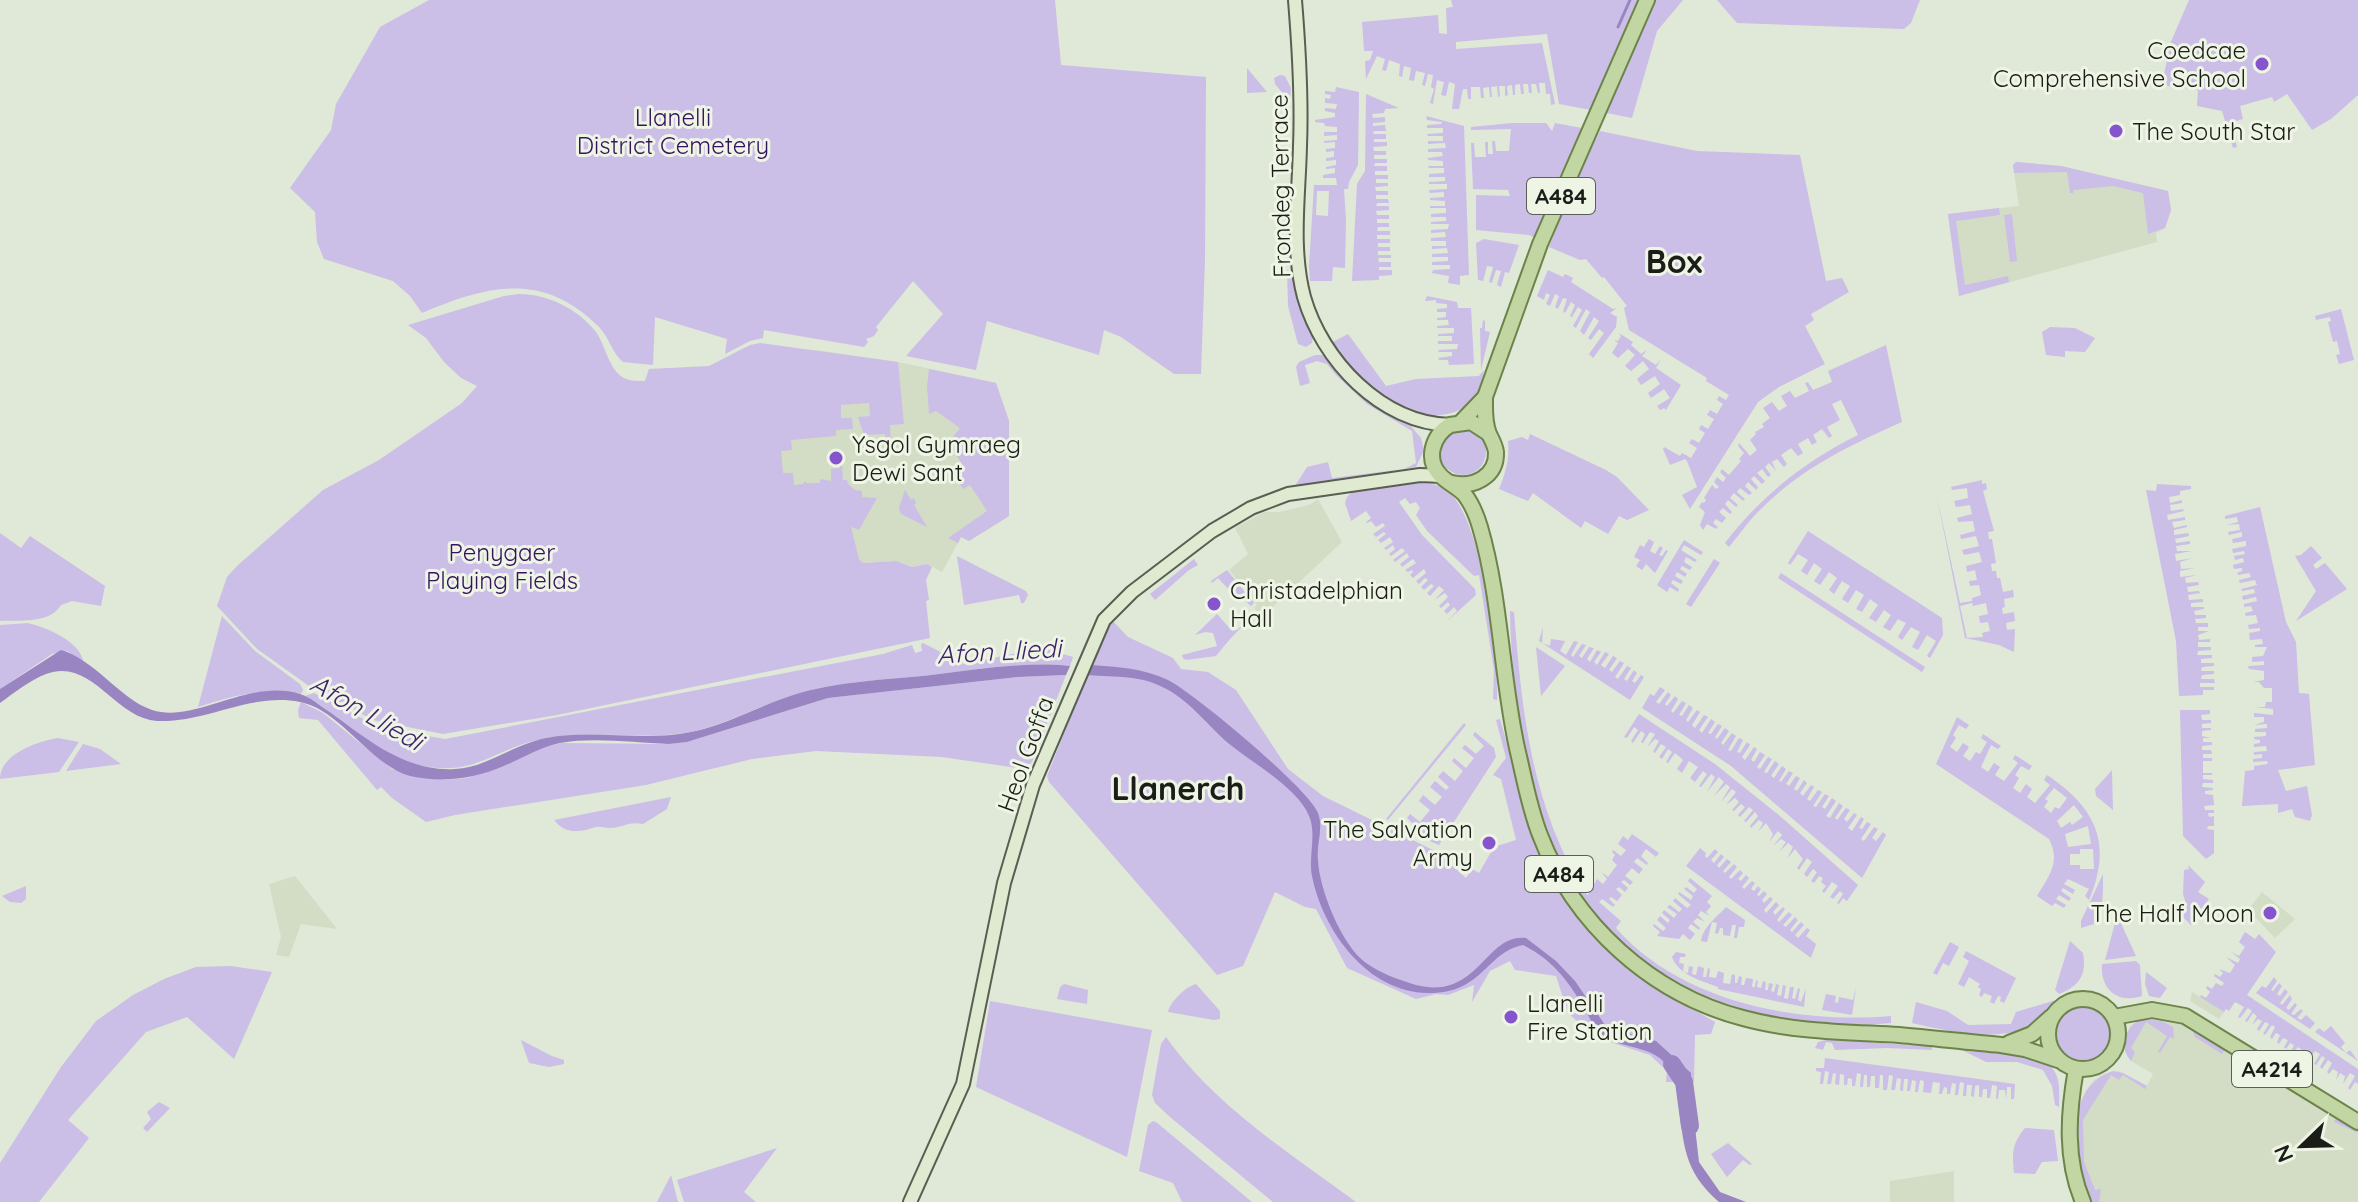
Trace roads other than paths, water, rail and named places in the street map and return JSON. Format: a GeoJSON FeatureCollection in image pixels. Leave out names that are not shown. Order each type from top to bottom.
{"type":"FeatureCollection","features":[{"type":"Feature","properties":{"kind":"main road","name":"A484"},"geometry":{"type":"LineString","coordinates":[[1488,433],[1485,397],[1540,244],[1647,0]]}},
{"type":"Feature","properties":{"kind":"main road","name":"A484"},"geometry":{"type":"LineString","coordinates":[[1455,423],[1485,397]]}},
{"type":"Feature","properties":{"kind":"main road"},"geometry":{"type":"LineString","coordinates":[[1471,422],[1488,433],[1496,453],[1489,473],[1472,484],[1446,479],[1432,453],[1438,435],[1455,423],[1471,422]]}},
{"type":"Feature","properties":{"kind":"main road","name":"A484"},"geometry":{"type":"LineString","coordinates":[[1446,479],[1465,496],[1479,524]]}},
{"type":"Feature","properties":{"kind":"main road","name":"A484"},"geometry":{"type":"LineString","coordinates":[[1481,480],[1479,524],[1498,607],[1516,743],[1540,836],[1577,903],[1592,924],[1617,949],[1643,971],[1690,998],[1742,1018],[1831,1032],[2001,1045],[2025,1049],[2076,1069]]}},
{"type":"Feature","properties":{"kind":"main road","name":"A484"},"geometry":{"type":"LineString","coordinates":[[2001,1045],[2032,1034],[2063,1004],[2088,999],[2098,1002],[2114,1017]]}},
{"type":"Feature","properties":{"kind":"main road","name":"A4214"},"geometry":{"type":"LineString","coordinates":[[2114,1017],[2152,1010],[2185,1016],[2358,1122]]}},
{"type":"Feature","properties":{"kind":"main road"},"geometry":{"type":"LineString","coordinates":[[2052,1017],[2047,1039],[2058,1060]]}},
{"type":"Feature","properties":{"kind":"main road"},"geometry":{"type":"LineString","coordinates":[[2083,1202],[2071,1159],[2070,1110],[2076,1069],[2088,1070],[2110,1058],[2118,1038],[2114,1017]]}},
{"type":"Feature","properties":{"kind":"street","name":"Frondeg Terrace"},"geometry":{"type":"LineString","coordinates":[[1295,0],[1301,89],[1298,265],[1313,320],[1340,365],[1382,403],[1415,420],[1455,423]]}},
{"type":"Feature","properties":{"kind":"street"},"geometry":{"type":"LineString","coordinates":[[1415,420],[1428,437],[1432,453],[1420,475]]}},
{"type":"Feature","properties":{"kind":"street","name":"Heol Goffa"},"geometry":{"type":"LineString","coordinates":[[910,1202],[963,1084],[1004,883],[1033,785],[1104,620],[1132,592],[1212,531],[1251,508],[1288,494],[1420,475],[1446,479]]}},
{"type":"Feature","properties":{"kind":"waterway"},"geometry":{"type":"LineString","coordinates":[[1618,27],[1630,0]]}},
{"type":"Feature","properties":{"kind":"waterway","name":"Afon Lliedi"},"geometry":{"type":"LineString","coordinates":[[1672,1064],[1684,1082],[1690,1126]]}},
{"type":"Feature","properties":{"kind":"place","name":"Coedcae Comprehensive School"},"geometry":{"type":"Point","coordinates":[2262,64]}},
{"type":"Feature","properties":{"kind":"place","name":"The South Star"},"geometry":{"type":"Point","coordinates":[2116,131]}},
{"type":"Feature","properties":{"kind":"place","name":"Ysgol Gymraeg Dewi Sant"},"geometry":{"type":"Point","coordinates":[836,458]}},
{"type":"Feature","properties":{"kind":"place","name":"Christadelphian Hall"},"geometry":{"type":"Point","coordinates":[1214,604]}},
{"type":"Feature","properties":{"kind":"place","name":"The Salvation Army"},"geometry":{"type":"Point","coordinates":[1489,843]}},
{"type":"Feature","properties":{"kind":"place","name":"The Half Moon"},"geometry":{"type":"Point","coordinates":[2270,913]}},
{"type":"Feature","properties":{"kind":"place","name":"Llanelli Fire Station"},"geometry":{"type":"Point","coordinates":[1511,1017]}},
{"type":"Feature","properties":{"kind":"district","name":"Box"},"geometry":{"type":"Point","coordinates":[1674,261]}},
{"type":"Feature","properties":{"kind":"district","name":"Llanerch"},"geometry":{"type":"Point","coordinates":[1178,788]}},
{"type":"Feature","properties":{"kind":"park label","name":"Llanelli District Cemetery"},"geometry":{"type":"Point","coordinates":[673,131]}},
{"type":"Feature","properties":{"kind":"park label","name":"Penygaer Playing Fields"},"geometry":{"type":"Point","coordinates":[502,566]}}]}
